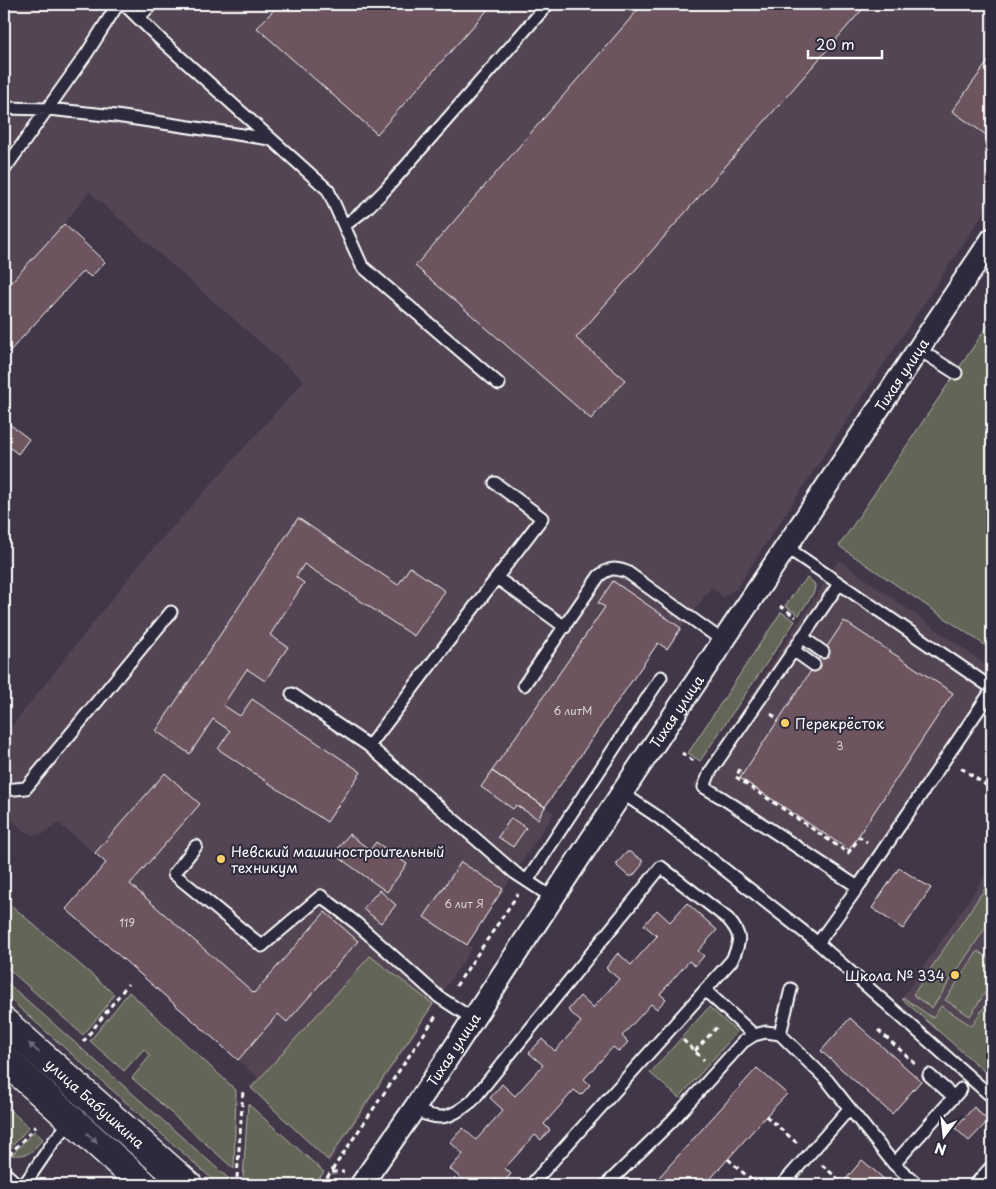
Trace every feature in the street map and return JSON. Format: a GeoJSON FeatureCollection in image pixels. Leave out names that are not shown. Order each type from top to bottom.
{"type":"FeatureCollection","features":[{"type":"Feature","properties":{"kind":"main road","name":"улица Бабушкина"},"geometry":{"type":"LineString","coordinates":[[4,1022],[81,1110],[140,1170],[188,1185]]}},
{"type":"Feature","properties":{"kind":"main road","name":"улица Бабушкина"},"geometry":{"type":"LineString","coordinates":[[4,1059],[81,1110]]}},
{"type":"Feature","properties":{"kind":"street","name":"Тихая улица"},"geometry":{"type":"LineString","coordinates":[[361,1185],[414,1109],[622,793],[992,239]]}},
{"type":"Feature","properties":{"kind":"lane"},"geometry":{"type":"LineString","coordinates":[[4,170],[87,54],[118,4]]}},
{"type":"Feature","properties":{"kind":"lane"},"geometry":{"type":"LineString","coordinates":[[124,4],[160,39],[328,190],[362,266],[498,384]]}},
{"type":"Feature","properties":{"kind":"lane"},"geometry":{"type":"LineString","coordinates":[[138,18],[152,4]]}},
{"type":"Feature","properties":{"kind":"lane"},"geometry":{"type":"LineString","coordinates":[[344,226],[366,209],[385,190],[548,4]]}},
{"type":"Feature","properties":{"kind":"lane"},"geometry":{"type":"LineString","coordinates":[[4,108],[48,108],[271,139]]}},
{"type":"Feature","properties":{"kind":"lane"},"geometry":{"type":"LineString","coordinates":[[918,348],[956,373]]}},
{"type":"Feature","properties":{"kind":"lane"},"geometry":{"type":"LineString","coordinates":[[370,746],[542,518],[495,483]]}},
{"type":"Feature","properties":{"kind":"lane"},"geometry":{"type":"LineString","coordinates":[[786,547],[992,689],[818,943]]}},
{"type":"Feature","properties":{"kind":"lane"},"geometry":{"type":"LineString","coordinates":[[524,685],[600,576],[607,570],[617,569],[627,572],[723,641]]}},
{"type":"Feature","properties":{"kind":"lane"},"geometry":{"type":"LineString","coordinates":[[496,578],[565,627]]}},
{"type":"Feature","properties":{"kind":"lane"},"geometry":{"type":"LineString","coordinates":[[839,584],[710,772],[704,787],[858,887]]}},
{"type":"Feature","properties":{"kind":"lane"},"geometry":{"type":"LineString","coordinates":[[4,790],[26,788],[172,612]]}},
{"type":"Feature","properties":{"kind":"lane"},"geometry":{"type":"LineString","coordinates":[[802,637],[823,652]]}},
{"type":"Feature","properties":{"kind":"lane"},"geometry":{"type":"LineString","coordinates":[[793,650],[814,665]]}},
{"type":"Feature","properties":{"kind":"lane"},"geometry":{"type":"LineString","coordinates":[[527,881],[661,677]]}},
{"type":"Feature","properties":{"kind":"lane"},"geometry":{"type":"LineString","coordinates":[[292,694],[370,746],[515,873],[553,898]]}},
{"type":"Feature","properties":{"kind":"lane"},"geometry":{"type":"LineString","coordinates":[[622,793],[658,817],[818,943],[992,1098]]}},
{"type":"Feature","properties":{"kind":"lane"},"geometry":{"type":"LineString","coordinates":[[196,846],[174,874],[262,946],[321,896],[356,923],[439,997],[473,1019]]}},
{"type":"Feature","properties":{"kind":"lane"},"geometry":{"type":"LineString","coordinates":[[414,1109],[427,1116],[443,1118],[458,1112],[472,1101],[661,867],[728,919],[736,928],[739,938],[737,950],[732,960],[531,1185]]}},
{"type":"Feature","properties":{"kind":"lane"},"geometry":{"type":"LineString","coordinates":[[780,1034],[791,988]]}},
{"type":"Feature","properties":{"kind":"lane"},"geometry":{"type":"LineString","coordinates":[[705,990],[754,1034]]}},
{"type":"Feature","properties":{"kind":"lane"},"geometry":{"type":"LineString","coordinates":[[606,1185],[672,1121],[743,1042],[754,1034],[766,1032],[780,1034],[827,1080],[894,1164],[918,1185]]}},
{"type":"Feature","properties":{"kind":"lane"},"geometry":{"type":"LineString","coordinates":[[894,1164],[958,1093],[929,1076]]}},
{"type":"Feature","properties":{"kind":"lane"},"geometry":{"type":"LineString","coordinates":[[782,1185],[849,1109]]}},
{"type":"Feature","properties":{"kind":"lane"},"geometry":{"type":"LineString","coordinates":[[24,1185],[54,1142],[81,1110]]}},
{"type":"Feature","properties":{"kind":"lane"},"geometry":{"type":"LineString","coordinates":[[975,1185],[992,1167]]}},
{"type":"Feature","properties":{"kind":"lane"},"geometry":{"type":"LineString","coordinates":[[4,1172],[18,1185]]}},
{"type":"Feature","properties":{"kind":"path"},"geometry":{"type":"LineString","coordinates":[[780,606],[798,618]]}},
{"type":"Feature","properties":{"kind":"path"},"geometry":{"type":"LineString","coordinates":[[682,754],[698,764]]}},
{"type":"Feature","properties":{"kind":"path"},"geometry":{"type":"LineString","coordinates":[[958,766],[990,788],[992,784]]}},
{"type":"Feature","properties":{"kind":"path"},"geometry":{"type":"LineString","coordinates":[[740,769],[736,777],[848,854],[860,837],[870,845]]}},
{"type":"Feature","properties":{"kind":"path"},"geometry":{"type":"LineString","coordinates":[[322,1185],[527,881]]}},
{"type":"Feature","properties":{"kind":"path"},"geometry":{"type":"LineString","coordinates":[[83,1042],[128,984]]}},
{"type":"Feature","properties":{"kind":"path"},"geometry":{"type":"LineString","coordinates":[[695,1051],[730,1012]]}},
{"type":"Feature","properties":{"kind":"path"},"geometry":{"type":"LineString","coordinates":[[671,1029],[717,1072]]}},
{"type":"Feature","properties":{"kind":"path"},"geometry":{"type":"LineString","coordinates":[[878,1030],[929,1076]]}},
{"type":"Feature","properties":{"kind":"path"},"geometry":{"type":"LineString","coordinates":[[237,1178],[243,1091]]}},
{"type":"Feature","properties":{"kind":"path"},"geometry":{"type":"LineString","coordinates":[[4,1158],[36,1126]]}},
{"type":"Feature","properties":{"kind":"path"},"geometry":{"type":"LineString","coordinates":[[728,1159],[756,1185]]}},
{"type":"Feature","properties":{"kind":"shaded area"},"geometry":{"type":"Polygon","coordinates":[[[4,4],[992,4],[992,200],[736,589],[723,597],[711,587],[667,649],[658,643],[546,807],[554,813],[467,945],[472,948],[329,1163],[249,1087],[258,1078],[254,1074],[66,909],[106,863],[58,823],[43,834],[33,835],[24,831],[4,813],[4,736],[142,561],[304,381],[89,192],[64,224],[4,290],[4,4]]]}},
{"type":"Feature","properties":{"kind":"shaded area"},"geometry":{"type":"Polygon","coordinates":[[[839,560],[992,669],[992,696],[861,894],[693,786],[839,560]]]}},
{"type":"Feature","properties":{"kind":"shaded area","name":"Школа № 334"},"geometry":{"type":"Polygon","coordinates":[[[992,866],[992,1077],[902,998],[992,866]]]}},
{"type":"Feature","properties":{"kind":"green space"},"geometry":{"type":"Polygon","coordinates":[[[992,319],[992,650],[839,546],[992,319]]]}},
{"type":"Feature","properties":{"kind":"green space"},"geometry":{"type":"Polygon","coordinates":[[[807,578],[814,583],[814,592],[799,615],[785,606],[807,578]]]}},
{"type":"Feature","properties":{"kind":"green space"},"geometry":{"type":"Polygon","coordinates":[[[781,612],[795,621],[700,761],[688,753],[781,612]]]}},
{"type":"Feature","properties":{"kind":"green space"},"geometry":{"type":"Polygon","coordinates":[[[992,878],[992,918],[932,1008],[913,995],[992,878]]]}},
{"type":"Feature","properties":{"kind":"green space"},"geometry":{"type":"Polygon","coordinates":[[[4,899],[114,994],[83,1035],[4,965],[4,899]]]}},
{"type":"Feature","properties":{"kind":"green space"},"geometry":{"type":"Polygon","coordinates":[[[978,951],[992,961],[992,982],[970,1016],[945,1000],[978,951]]]}},
{"type":"Feature","properties":{"kind":"green space"},"geometry":{"type":"Polygon","coordinates":[[[370,956],[433,1004],[328,1160],[251,1088],[370,956]]]}},
{"type":"Feature","properties":{"kind":"green space"},"geometry":{"type":"Polygon","coordinates":[[[4,980],[236,1185],[219,1185],[4,994],[4,980]]]}},
{"type":"Feature","properties":{"kind":"green space"},"geometry":{"type":"Polygon","coordinates":[[[129,992],[236,1090],[234,1169],[132,1078],[150,1056],[144,1049],[124,1071],[90,1041],[129,992]]]}},
{"type":"Feature","properties":{"kind":"green space"},"geometry":{"type":"Polygon","coordinates":[[[992,995],[992,1078],[902,999],[904,998],[933,1018],[941,1006],[972,1026],[992,995]]]}},
{"type":"Feature","properties":{"kind":"green space"},"geometry":{"type":"Polygon","coordinates":[[[709,1007],[737,1032],[679,1098],[650,1073],[709,1007]]]}},
{"type":"Feature","properties":{"kind":"green space"},"geometry":{"type":"Polygon","coordinates":[[[248,1104],[324,1172],[314,1185],[252,1185],[243,1177],[248,1104]]]}},
{"type":"Feature","properties":{"kind":"green space"},"geometry":{"type":"Polygon","coordinates":[[[4,1105],[29,1127],[8,1151],[8,1138],[4,1134],[4,1105]]]}},
{"type":"Feature","properties":{"kind":"green space"},"geometry":{"type":"Polygon","coordinates":[[[34,1131],[43,1139],[36,1147],[27,1154],[12,1155],[34,1131]]]}},
{"type":"Feature","properties":{"kind":"building"},"geometry":{"type":"Polygon","coordinates":[[[279,4],[493,4],[377,134],[257,28],[279,4]]]}},
{"type":"Feature","properties":{"kind":"building"},"geometry":{"type":"Polygon","coordinates":[[[643,4],[867,4],[576,338],[625,380],[591,419],[415,266],[643,4]]]}},
{"type":"Feature","properties":{"kind":"building"},"geometry":{"type":"Polygon","coordinates":[[[992,56],[992,139],[952,111],[992,56]]]}},
{"type":"Feature","properties":{"kind":"building"},"geometry":{"type":"Polygon","coordinates":[[[64,224],[105,262],[91,277],[83,271],[9,352],[4,347],[4,290],[64,224]]]}},
{"type":"Feature","properties":{"kind":"building"},"geometry":{"type":"Polygon","coordinates":[[[4,420],[29,439],[18,454],[4,443],[4,420]]]}},
{"type":"Feature","properties":{"kind":"building"},"geometry":{"type":"Polygon","coordinates":[[[298,518],[398,585],[410,567],[445,591],[414,636],[304,564],[296,577],[304,583],[270,635],[288,647],[265,681],[247,669],[223,705],[240,716],[252,699],[361,772],[327,822],[218,749],[230,731],[213,719],[190,754],[156,731],[298,518]]]}},
{"type":"Feature","properties":{"kind":"building"},"geometry":{"type":"Polygon","coordinates":[[[613,581],[681,628],[667,649],[658,643],[545,807],[492,771],[605,607],[598,603],[613,581]]]}},
{"type":"Feature","properties":{"kind":"building"},"geometry":{"type":"Polygon","coordinates":[[[844,621],[953,693],[849,850],[740,778],[844,621]]]}},
{"type":"Feature","properties":{"kind":"building"},"geometry":{"type":"Polygon","coordinates":[[[492,771],[545,807],[538,819],[516,805],[513,809],[481,787],[492,771]]]}},
{"type":"Feature","properties":{"kind":"building","name":"Невский машиностроительный техникум"},"geometry":{"type":"Polygon","coordinates":[[[165,773],[200,804],[130,884],[254,993],[325,912],[358,941],[287,1022],[278,1014],[238,1060],[66,909],[106,863],[95,853],[165,773]]]}},
{"type":"Feature","properties":{"kind":"building"},"geometry":{"type":"Polygon","coordinates":[[[511,818],[526,828],[513,847],[498,837],[511,818]]]}},
{"type":"Feature","properties":{"kind":"building"},"geometry":{"type":"Polygon","coordinates":[[[349,834],[370,850],[376,842],[407,864],[387,892],[334,854],[349,834]]]}},
{"type":"Feature","properties":{"kind":"building"},"geometry":{"type":"Polygon","coordinates":[[[627,852],[642,860],[642,865],[633,876],[628,876],[617,866],[617,863],[627,852]]]}},
{"type":"Feature","properties":{"kind":"building"},"geometry":{"type":"Polygon","coordinates":[[[461,862],[503,889],[467,945],[424,917],[461,862]]]}},
{"type":"Feature","properties":{"kind":"building"},"geometry":{"type":"Polygon","coordinates":[[[899,868],[931,888],[903,929],[872,908],[899,868]]]}},
{"type":"Feature","properties":{"kind":"building"},"geometry":{"type":"Polygon","coordinates":[[[379,890],[396,905],[381,923],[363,909],[379,890]]]}},
{"type":"Feature","properties":{"kind":"building"},"geometry":{"type":"Polygon","coordinates":[[[687,903],[717,930],[698,951],[704,956],[695,966],[689,961],[660,994],[666,999],[657,1009],[651,1004],[622,1036],[628,1042],[619,1052],[613,1047],[584,1079],[590,1085],[581,1095],[574,1090],[544,1124],[550,1130],[541,1140],[535,1135],[505,1168],[511,1174],[502,1184],[496,1179],[490,1185],[469,1185],[450,1169],[463,1154],[450,1142],[463,1128],[476,1140],[503,1110],[490,1098],[502,1084],[515,1096],[543,1065],[529,1053],[542,1039],[555,1051],[581,1022],[568,1010],[580,996],[593,1008],[619,979],[606,968],[618,953],[631,965],[657,936],[644,925],[657,910],[670,922],[687,903]]]}},
{"type":"Feature","properties":{"kind":"building"},"geometry":{"type":"Polygon","coordinates":[[[850,1018],[921,1081],[892,1114],[821,1051],[850,1018]]]}},
{"type":"Feature","properties":{"kind":"building"},"geometry":{"type":"Polygon","coordinates":[[[757,1068],[787,1094],[705,1185],[652,1185],[757,1068]]]}},
{"type":"Feature","properties":{"kind":"building"},"geometry":{"type":"Polygon","coordinates":[[[974,1107],[988,1121],[969,1141],[955,1128],[974,1107]]]}},
{"type":"Feature","properties":{"kind":"building"},"geometry":{"type":"Polygon","coordinates":[[[862,1160],[891,1185],[841,1185],[862,1160]]]}},
{"type":"Feature","properties":{"kind":"place","name":"Перекрёсток"},"geometry":{"type":"Point","coordinates":[785,723]}},
{"type":"Feature","properties":{"kind":"place","name":"Невский машиностроительный техникум"},"geometry":{"type":"Point","coordinates":[221,859]}},
{"type":"Feature","properties":{"kind":"place","name":"Школа № 334"},"geometry":{"type":"Point","coordinates":[955,975]}}]}
